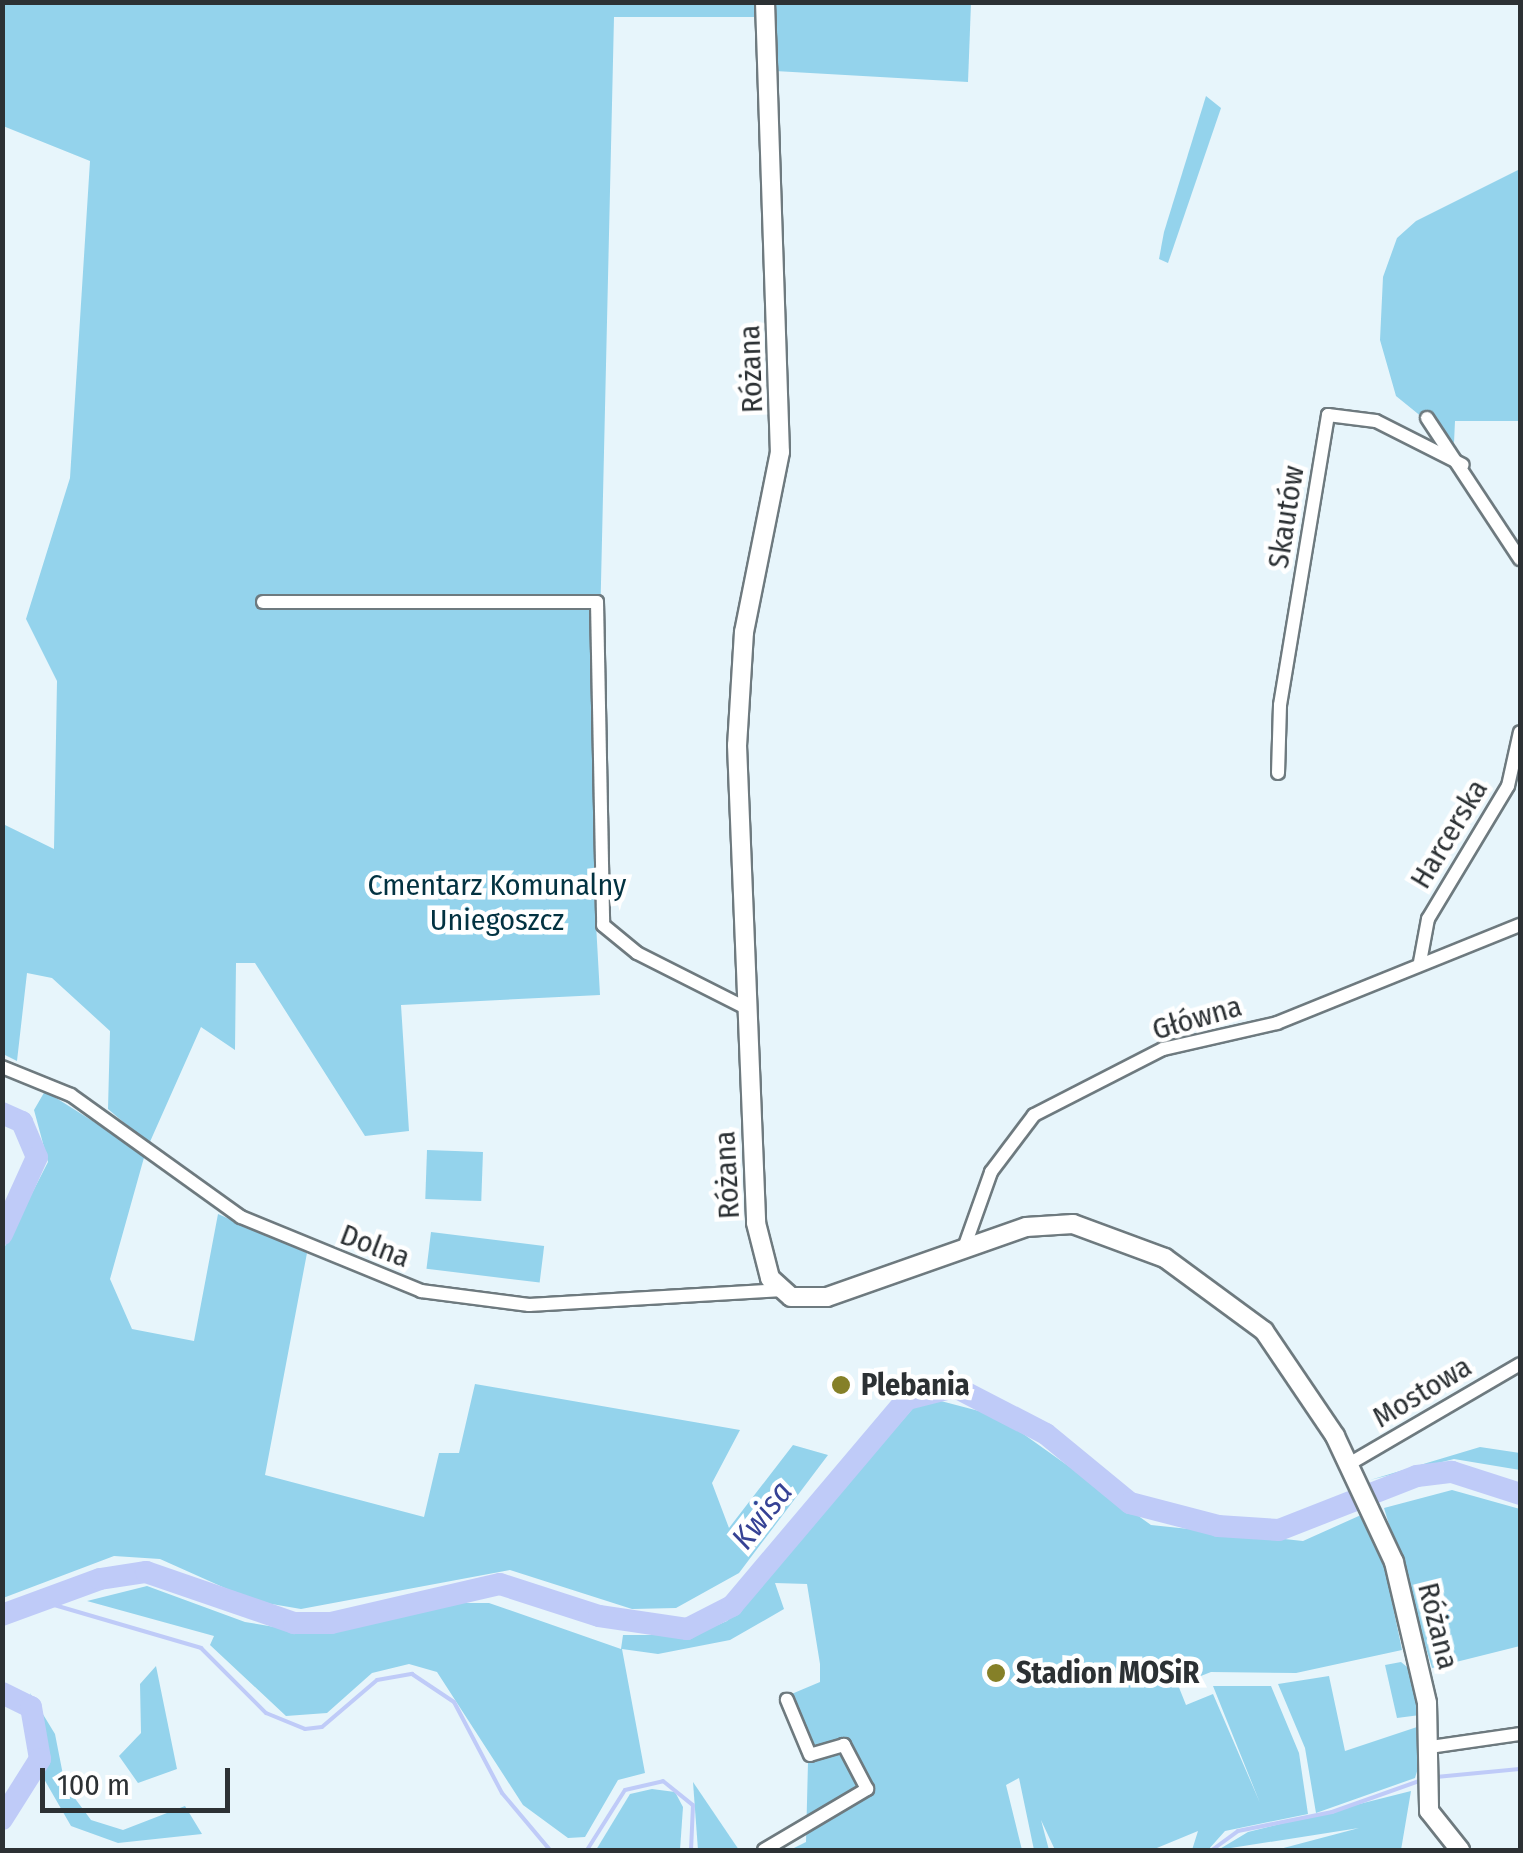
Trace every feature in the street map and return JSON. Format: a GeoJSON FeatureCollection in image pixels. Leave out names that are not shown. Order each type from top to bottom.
{"type":"FeatureCollection","features":[{"type":"Feature","properties":{"kind":"street","name":"Różana"},"geometry":{"type":"LineString","coordinates":[[765,2],[780,431],[738,685],[756,1223],[779,1290],[827,1297],[1026,1227],[1073,1224],[1165,1258],[1264,1331],[1353,1472],[1379,1527],[1416,1642],[1429,1756],[1430,1815],[1460,1850]]}},
{"type":"Feature","properties":{"kind":"street","name":"Skautów"},"geometry":{"type":"LineString","coordinates":[[1278,773],[1280,705],[1328,415],[1376,421],[1463,465]]}},
{"type":"Feature","properties":{"kind":"street"},"geometry":{"type":"LineString","coordinates":[[1427,418],[1463,465],[1520,559]]}},
{"type":"Feature","properties":{"kind":"street"},"geometry":{"type":"LineString","coordinates":[[263,602],[597,602],[603,925],[636,954],[746,1008]]}},
{"type":"Feature","properties":{"kind":"street","name":"Harcerska"},"geometry":{"type":"LineString","coordinates":[[1420,962],[1428,919],[1508,786],[1520,732]]}},
{"type":"Feature","properties":{"kind":"street","name":"Główna"},"geometry":{"type":"LineString","coordinates":[[964,1248],[990,1172],[1034,1115],[1164,1050],[1276,1023],[1520,925]]}},
{"type":"Feature","properties":{"kind":"street","name":"Dolna"},"geometry":{"type":"LineString","coordinates":[[2,1067],[70,1095],[242,1218],[421,1290],[529,1305],[779,1290]]}},
{"type":"Feature","properties":{"kind":"street","name":"Mostowa"},"geometry":{"type":"LineString","coordinates":[[1353,1472],[1520,1364]]}},
{"type":"Feature","properties":{"kind":"street"},"geometry":{"type":"LineString","coordinates":[[764,1850],[866,1789],[844,1745],[810,1756],[787,1700]]}},
{"type":"Feature","properties":{"kind":"street"},"geometry":{"type":"LineString","coordinates":[[1429,1756],[1520,1734]]}},
{"type":"Feature","properties":{"kind":"green space","name":"Cmentarz Komunalny Uniegoszcz"},"geometry":{"type":"Polygon","coordinates":[[[3,3],[754,3],[754,17],[614,17],[594,888],[600,995],[401,1005],[409,1131],[365,1136],[255,963],[236,963],[235,1050],[201,1027],[149,1144],[108,1109],[110,1031],[52,978],[27,973],[17,1061],[3,1054],[3,824],[54,849],[57,681],[26,619],[70,478],[90,161],[3,126],[3,3]]]}},
{"type":"Feature","properties":{"kind":"green space"},"geometry":{"type":"Polygon","coordinates":[[[773,3],[971,3],[968,82],[775,71],[773,3]]]}},
{"type":"Feature","properties":{"kind":"green space"},"geometry":{"type":"Polygon","coordinates":[[[1206,96],[1221,108],[1168,263],[1159,259],[1164,232],[1206,96]]]}},
{"type":"Feature","properties":{"kind":"green space"},"geometry":{"type":"Polygon","coordinates":[[[1520,169],[1520,421],[1455,421],[1454,443],[1396,396],[1380,340],[1383,277],[1397,238],[1416,221],[1520,169]]]}},
{"type":"Feature","properties":{"kind":"green space"},"geometry":{"type":"Polygon","coordinates":[[[45,1091],[145,1154],[110,1279],[132,1329],[194,1341],[218,1214],[307,1253],[265,1475],[424,1517],[439,1453],[459,1453],[475,1384],[740,1430],[712,1483],[729,1528],[793,1445],[828,1455],[739,1573],[676,1608],[632,1609],[510,1570],[301,1609],[254,1601],[160,1559],[114,1556],[3,1598],[2,1252],[48,1162],[34,1110],[45,1091]]]}},
{"type":"Feature","properties":{"kind":"green space"},"geometry":{"type":"Polygon","coordinates":[[[427,1150],[483,1152],[481,1201],[425,1199],[427,1150]]]}},
{"type":"Feature","properties":{"kind":"green space"},"geometry":{"type":"Polygon","coordinates":[[[431,1232],[544,1246],[540,1283],[426,1269],[431,1232]]]}},
{"type":"Feature","properties":{"kind":"green space"},"geometry":{"type":"Polygon","coordinates":[[[937,1400],[998,1416],[1151,1525],[1303,1541],[1361,1515],[1385,1568],[1402,1650],[1296,1673],[1211,1672],[1178,1685],[1186,1705],[1213,1694],[1260,1803],[1213,1686],[1271,1686],[1299,1753],[1308,1814],[1225,1831],[1208,1850],[1192,1850],[1198,1831],[1152,1850],[1055,1850],[1041,1820],[1049,1850],[1034,1850],[1019,1778],[1006,1785],[1022,1850],[790,1850],[806,1842],[808,1762],[782,1698],[820,1682],[820,1664],[807,1584],[775,1583],[784,1609],[730,1640],[658,1654],[622,1649],[645,1773],[618,1780],[585,1837],[568,1838],[523,1805],[437,1672],[409,1664],[372,1673],[327,1713],[286,1716],[210,1645],[214,1636],[87,1601],[147,1586],[245,1622],[316,1634],[432,1603],[489,1603],[621,1649],[623,1635],[694,1635],[727,1621],[915,1406],[937,1400]]]}},
{"type":"Feature","properties":{"kind":"green space"},"geometry":{"type":"Polygon","coordinates":[[[1480,1447],[1520,1453],[1520,1470],[1454,1459],[1370,1480],[1480,1447]]]}},
{"type":"Feature","properties":{"kind":"green space"},"geometry":{"type":"Polygon","coordinates":[[[1452,1490],[1520,1509],[1520,1646],[1432,1668],[1384,1508],[1452,1490]]]}},
{"type":"Feature","properties":{"kind":"green space"},"geometry":{"type":"Polygon","coordinates":[[[1401,1662],[1412,1671],[1420,1715],[1397,1718],[1385,1665],[1401,1662]]]}},
{"type":"Feature","properties":{"kind":"green space"},"geometry":{"type":"Polygon","coordinates":[[[156,1666],[177,1769],[138,1783],[119,1756],[141,1733],[140,1684],[156,1666]]]}},
{"type":"Feature","properties":{"kind":"green space"},"geometry":{"type":"Polygon","coordinates":[[[1329,1676],[1345,1751],[1417,1727],[1418,1768],[1415,1778],[1316,1813],[1305,1748],[1278,1684],[1329,1676]]]}},
{"type":"Feature","properties":{"kind":"green space"},"geometry":{"type":"Polygon","coordinates":[[[30,1693],[55,1734],[65,1785],[91,1820],[123,1830],[185,1806],[202,1834],[118,1843],[71,1826],[44,1779],[47,1753],[30,1693]]]}},
{"type":"Feature","properties":{"kind":"green space"},"geometry":{"type":"Polygon","coordinates":[[[693,1782],[739,1850],[698,1850],[693,1782]]]}},
{"type":"Feature","properties":{"kind":"green space"},"geometry":{"type":"Polygon","coordinates":[[[652,1789],[675,1792],[683,1807],[680,1850],[596,1850],[630,1794],[652,1789]]]}},
{"type":"Feature","properties":{"kind":"green space"},"geometry":{"type":"Polygon","coordinates":[[[1411,1791],[1401,1850],[1276,1850],[1359,1828],[1218,1850],[1248,1832],[1411,1791]]]}},
{"type":"Feature","properties":{"kind":"waterway","name":"Kwisa"},"geometry":{"type":"LineString","coordinates":[[2,1113],[22,1122],[37,1157],[2,1234]]}},
{"type":"Feature","properties":{"kind":"waterway","name":"Kwisa"},"geometry":{"type":"LineString","coordinates":[[2,1615],[100,1579],[146,1572],[294,1623],[331,1623],[500,1584],[599,1616],[687,1629],[732,1606],[907,1399],[955,1387],[1046,1434],[1130,1503],[1218,1526],[1279,1530],[1417,1476],[1452,1472],[1520,1494]]}},
{"type":"Feature","properties":{"kind":"waterway"},"geometry":{"type":"LineString","coordinates":[[44,1602],[201,1648],[266,1713],[305,1729],[322,1727],[377,1680],[412,1674],[454,1702],[502,1793],[550,1850]]}},
{"type":"Feature","properties":{"kind":"waterway"},"geometry":{"type":"LineString","coordinates":[[2,1693],[31,1707],[40,1759],[2,1819]]}},
{"type":"Feature","properties":{"kind":"waterway"},"geometry":{"type":"LineString","coordinates":[[1436,1777],[1520,1769]]}},
{"type":"Feature","properties":{"kind":"waterway"},"geometry":{"type":"LineString","coordinates":[[1212,1850],[1238,1831],[1332,1812],[1422,1780]]}},
{"type":"Feature","properties":{"kind":"waterway"},"geometry":{"type":"LineString","coordinates":[[587,1850],[625,1790],[663,1781],[693,1805],[691,1850]]}},
{"type":"Feature","properties":{"kind":"place","name":"Plebania"},"geometry":{"type":"Point","coordinates":[841,1385]}},
{"type":"Feature","properties":{"kind":"place","name":"Stadion MOSiR"},"geometry":{"type":"Point","coordinates":[996,1673]}}]}
